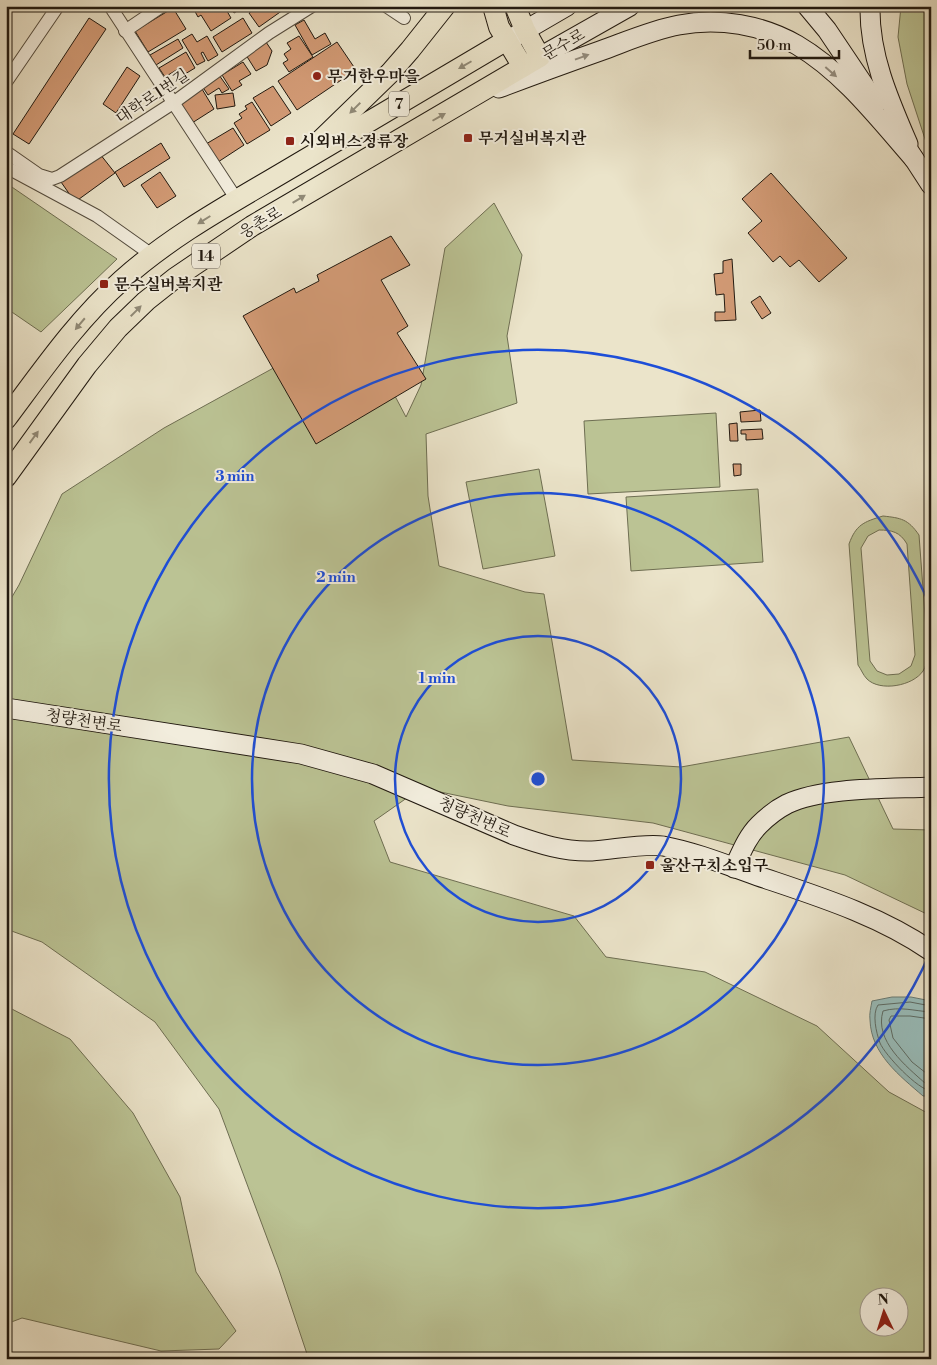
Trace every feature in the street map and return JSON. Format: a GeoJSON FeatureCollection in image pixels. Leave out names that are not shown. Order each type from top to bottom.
{"type":"FeatureCollection","features":[{"type":"Feature","properties":{"kind":"main road"},"geometry":{"type":"LineString","coordinates":[[291,168],[390,73],[445,6]]}},
{"type":"Feature","properties":{"kind":"main road"},"geometry":{"type":"LineString","coordinates":[[493,6],[499,27],[507,40],[533,66]]}},
{"type":"Feature","properties":{"kind":"main road"},"geometry":{"type":"LineString","coordinates":[[515,6],[525,30],[533,66]]}},
{"type":"Feature","properties":{"kind":"main road","name":"문수로"},"geometry":{"type":"LineString","coordinates":[[507,40],[567,6]]}},
{"type":"Feature","properties":{"kind":"main road","name":"문수로"},"geometry":{"type":"LineString","coordinates":[[533,66],[630,6]]}},
{"type":"Feature","properties":{"kind":"main road"},"geometry":{"type":"LineString","coordinates":[[807,6],[827,30],[931,185]]}},
{"type":"Feature","properties":{"kind":"main road"},"geometry":{"type":"LineString","coordinates":[[821,6],[850,45],[914,158]]}},
{"type":"Feature","properties":{"kind":"main road"},"geometry":{"type":"LineString","coordinates":[[870,6],[874,53],[887,94],[914,158]]}},
{"type":"Feature","properties":{"kind":"main road"},"geometry":{"type":"LineString","coordinates":[[533,66],[678,25],[713,22],[748,26],[784,38],[818,60],[863,102],[914,158]]}},
{"type":"Feature","properties":{"kind":"main road","name":"웅촌로"},"geometry":{"type":"LineString","coordinates":[[6,419],[59,348],[94,308],[122,280],[152,255],[180,235],[237,200],[507,40]]}},
{"type":"Feature","properties":{"kind":"main road","name":"웅촌로"},"geometry":{"type":"LineString","coordinates":[[6,477],[87,365],[118,328],[146,301],[175,278],[245,231],[463,102],[533,66]]}},
{"type":"Feature","properties":{"kind":"main road","name":"청량천변로"},"geometry":{"type":"LineString","coordinates":[[6,708],[301,754],[336,762],[373,774],[514,835],[571,851],[662,846],[734,868],[844,906],[884,925],[931,952]]}},
{"type":"Feature","properties":{"kind":"main road"},"geometry":{"type":"LineString","coordinates":[[734,868],[748,839],[758,826],[786,804],[827,793],[931,787]]}},
{"type":"Feature","properties":{"kind":"street"},"geometry":{"type":"LineString","coordinates":[[6,82],[58,6]]}},
{"type":"Feature","properties":{"kind":"street"},"geometry":{"type":"LineString","coordinates":[[110,6],[237,200]]}},
{"type":"Feature","properties":{"kind":"street"},"geometry":{"type":"LineString","coordinates":[[125,31],[162,6]]}},
{"type":"Feature","properties":{"kind":"street","name":"대학로1번길"},"geometry":{"type":"LineString","coordinates":[[6,152],[39,175],[52,179],[60,176],[173,104],[269,33],[312,6]]}},
{"type":"Feature","properties":{"kind":"street"},"geometry":{"type":"LineString","coordinates":[[386,6],[404,18]]}},
{"type":"Feature","properties":{"kind":"street"},"geometry":{"type":"LineString","coordinates":[[6,167],[97,216],[152,255]]}},
{"type":"Feature","properties":{"kind":"green space"},"geometry":{"type":"Polygon","coordinates":[[[901,6],[931,6],[931,149],[926,142],[907,84],[898,37],[901,6]]]}},
{"type":"Feature","properties":{"kind":"green space"},"geometry":{"type":"Polygon","coordinates":[[[6,183],[117,259],[41,332],[6,308],[6,183]]]}},
{"type":"Feature","properties":{"kind":"green space"},"geometry":{"type":"Polygon","coordinates":[[[494,203],[522,255],[507,336],[517,403],[426,434],[428,496],[439,566],[525,592],[544,594],[572,760],[681,767],[849,737],[893,829],[931,830],[931,916],[845,875],[653,823],[508,806],[421,788],[374,821],[390,862],[574,916],[606,957],[705,972],[817,1026],[889,1092],[931,1115],[931,1359],[310,1359],[219,1109],[155,1022],[42,942],[6,929],[6,607],[19,585],[62,494],[164,428],[310,348],[365,339],[406,417],[421,385],[445,248],[494,203]]]}},
{"type":"Feature","properties":{"kind":"green space"},"geometry":{"type":"Polygon","coordinates":[[[716,413],[720,487],[588,494],[584,421],[716,413]]]}},
{"type":"Feature","properties":{"kind":"green space"},"geometry":{"type":"Polygon","coordinates":[[[539,469],[555,556],[483,569],[466,482],[539,469]]]}},
{"type":"Feature","properties":{"kind":"green space"},"geometry":{"type":"Polygon","coordinates":[[[758,489],[763,562],[631,571],[626,497],[758,489]]]}},
{"type":"Feature","properties":{"kind":"green space"},"geometry":{"type":"Polygon","coordinates":[[[883,516],[908,522],[919,535],[928,656],[924,669],[918,676],[896,686],[873,683],[867,679],[858,665],[849,544],[854,532],[861,525],[883,516]],[[879,530],[868,536],[861,548],[870,661],[877,671],[887,675],[899,674],[911,666],[915,655],[907,544],[898,534],[892,531],[879,530]]]}},
{"type":"Feature","properties":{"kind":"green space"},"geometry":{"type":"Polygon","coordinates":[[[6,1006],[70,1039],[133,1113],[180,1197],[196,1272],[236,1331],[219,1349],[161,1351],[22,1318],[6,1324],[6,1006]]]}},
{"type":"Feature","properties":{"kind":"water"},"geometry":{"type":"Polygon","coordinates":[[[892,997],[911,997],[931,1001],[931,1096],[923,1096],[896,1072],[881,1054],[875,1043],[870,1018],[872,1001],[892,997]]]}},
{"type":"Feature","properties":{"kind":"building"},"geometry":{"type":"Polygon","coordinates":[[[192,6],[224,6],[231,18],[211,31],[201,15],[198,17],[192,6]]]}},
{"type":"Feature","properties":{"kind":"building"},"geometry":{"type":"Polygon","coordinates":[[[230,6],[246,6],[234,13],[230,6]]]}},
{"type":"Feature","properties":{"kind":"building"},"geometry":{"type":"Polygon","coordinates":[[[259,6],[280,6],[283,10],[259,27],[249,13],[259,6]]]}},
{"type":"Feature","properties":{"kind":"building"},"geometry":{"type":"Polygon","coordinates":[[[173,8],[186,29],[148,52],[135,31],[173,8]]]}},
{"type":"Feature","properties":{"kind":"building"},"geometry":{"type":"Polygon","coordinates":[[[89,18],[106,29],[29,144],[13,134],[89,18]]]}},
{"type":"Feature","properties":{"kind":"building"},"geometry":{"type":"Polygon","coordinates":[[[243,18],[252,33],[222,52],[213,37],[243,18]]]}},
{"type":"Feature","properties":{"kind":"building"},"geometry":{"type":"Polygon","coordinates":[[[304,20],[315,39],[325,33],[331,44],[312,55],[295,25],[304,20]]]}},
{"type":"Feature","properties":{"kind":"building"},"geometry":{"type":"Polygon","coordinates":[[[192,34],[197,42],[207,36],[218,55],[208,61],[203,52],[201,53],[205,61],[197,65],[182,40],[192,34]]]}},
{"type":"Feature","properties":{"kind":"building"},"geometry":{"type":"Polygon","coordinates":[[[299,36],[313,57],[289,72],[283,63],[288,60],[284,54],[291,49],[287,43],[299,36]]]}},
{"type":"Feature","properties":{"kind":"building"},"geometry":{"type":"Polygon","coordinates":[[[178,39],[183,48],[156,65],[150,55],[178,39]]]}},
{"type":"Feature","properties":{"kind":"building"},"geometry":{"type":"Polygon","coordinates":[[[266,42],[272,51],[267,65],[256,71],[246,55],[266,42]]]}},
{"type":"Feature","properties":{"kind":"building","name":"무거한우마을"},"geometry":{"type":"Polygon","coordinates":[[[337,42],[356,70],[297,110],[278,81],[337,42]]]}},
{"type":"Feature","properties":{"kind":"building"},"geometry":{"type":"Polygon","coordinates":[[[186,52],[195,68],[185,74],[183,70],[180,72],[178,69],[165,77],[159,68],[186,52]]]}},
{"type":"Feature","properties":{"kind":"building"},"geometry":{"type":"Polygon","coordinates":[[[243,62],[251,74],[239,81],[242,85],[232,91],[222,75],[243,62]]]}},
{"type":"Feature","properties":{"kind":"building"},"geometry":{"type":"Polygon","coordinates":[[[127,67],[140,76],[116,113],[103,104],[127,67]]]}},
{"type":"Feature","properties":{"kind":"building"},"geometry":{"type":"Polygon","coordinates":[[[219,75],[229,89],[222,93],[219,88],[208,95],[202,86],[219,75]]]}},
{"type":"Feature","properties":{"kind":"building"},"geometry":{"type":"Polygon","coordinates":[[[273,86],[291,113],[271,126],[253,98],[273,86]]]}},
{"type":"Feature","properties":{"kind":"building"},"geometry":{"type":"Polygon","coordinates":[[[202,89],[214,109],[192,123],[180,103],[202,89]]]}},
{"type":"Feature","properties":{"kind":"building"},"geometry":{"type":"Polygon","coordinates":[[[233,93],[235,106],[217,109],[215,95],[233,93]]]}},
{"type":"Feature","properties":{"kind":"building"},"geometry":{"type":"Polygon","coordinates":[[[252,102],[270,130],[247,144],[234,123],[242,118],[239,114],[247,109],[245,106],[252,102]]]}},
{"type":"Feature","properties":{"kind":"building"},"geometry":{"type":"Polygon","coordinates":[[[233,128],[244,145],[218,162],[206,144],[233,128]]]}},
{"type":"Feature","properties":{"kind":"building"},"geometry":{"type":"Polygon","coordinates":[[[161,143],[170,158],[124,187],[115,172],[161,143]]]}},
{"type":"Feature","properties":{"kind":"building"},"geometry":{"type":"Polygon","coordinates":[[[100,154],[115,173],[75,202],[61,182],[100,154]]]}},
{"type":"Feature","properties":{"kind":"building"},"geometry":{"type":"Polygon","coordinates":[[[160,172],[176,196],[157,208],[141,185],[160,172]]]}},
{"type":"Feature","properties":{"kind":"building"},"geometry":{"type":"Polygon","coordinates":[[[771,173],[847,258],[819,282],[799,260],[790,267],[780,256],[773,262],[748,233],[762,221],[742,199],[771,173]]]}},
{"type":"Feature","properties":{"kind":"building"},"geometry":{"type":"Polygon","coordinates":[[[391,236],[410,265],[381,280],[408,326],[397,333],[426,379],[316,444],[243,316],[294,288],[296,293],[319,281],[317,275],[391,236]]]}},
{"type":"Feature","properties":{"kind":"building"},"geometry":{"type":"Polygon","coordinates":[[[732,259],[736,320],[715,321],[715,312],[725,312],[724,294],[716,295],[714,274],[723,273],[723,261],[732,259]]]}},
{"type":"Feature","properties":{"kind":"building"},"geometry":{"type":"Polygon","coordinates":[[[760,296],[771,313],[762,319],[751,302],[760,296]]]}},
{"type":"Feature","properties":{"kind":"building"},"geometry":{"type":"Polygon","coordinates":[[[760,410],[761,421],[741,422],[740,412],[760,410]]]}},
{"type":"Feature","properties":{"kind":"building"},"geometry":{"type":"Polygon","coordinates":[[[737,423],[738,441],[730,441],[729,424],[737,423]]]}},
{"type":"Feature","properties":{"kind":"building"},"geometry":{"type":"Polygon","coordinates":[[[762,429],[763,439],[746,440],[746,434],[741,434],[741,430],[762,429]]]}},
{"type":"Feature","properties":{"kind":"building"},"geometry":{"type":"Polygon","coordinates":[[[733,464],[741,464],[741,475],[734,476],[733,464]]]}},
{"type":"Feature","properties":{"kind":"place","name":"무거한우마을"},"geometry":{"type":"Point","coordinates":[317,76]}},
{"type":"Feature","properties":{"kind":"place","name":"무거실버복지관"},"geometry":{"type":"Point","coordinates":[468,138]}},
{"type":"Feature","properties":{"kind":"place","name":"시외버스정류장"},"geometry":{"type":"Point","coordinates":[290,141]}},
{"type":"Feature","properties":{"kind":"place","name":"문수실버복지관"},"geometry":{"type":"Point","coordinates":[104,284]}},
{"type":"Feature","properties":{"kind":"place","name":"울산구치소입구"},"geometry":{"type":"Point","coordinates":[650,865]}}]}
